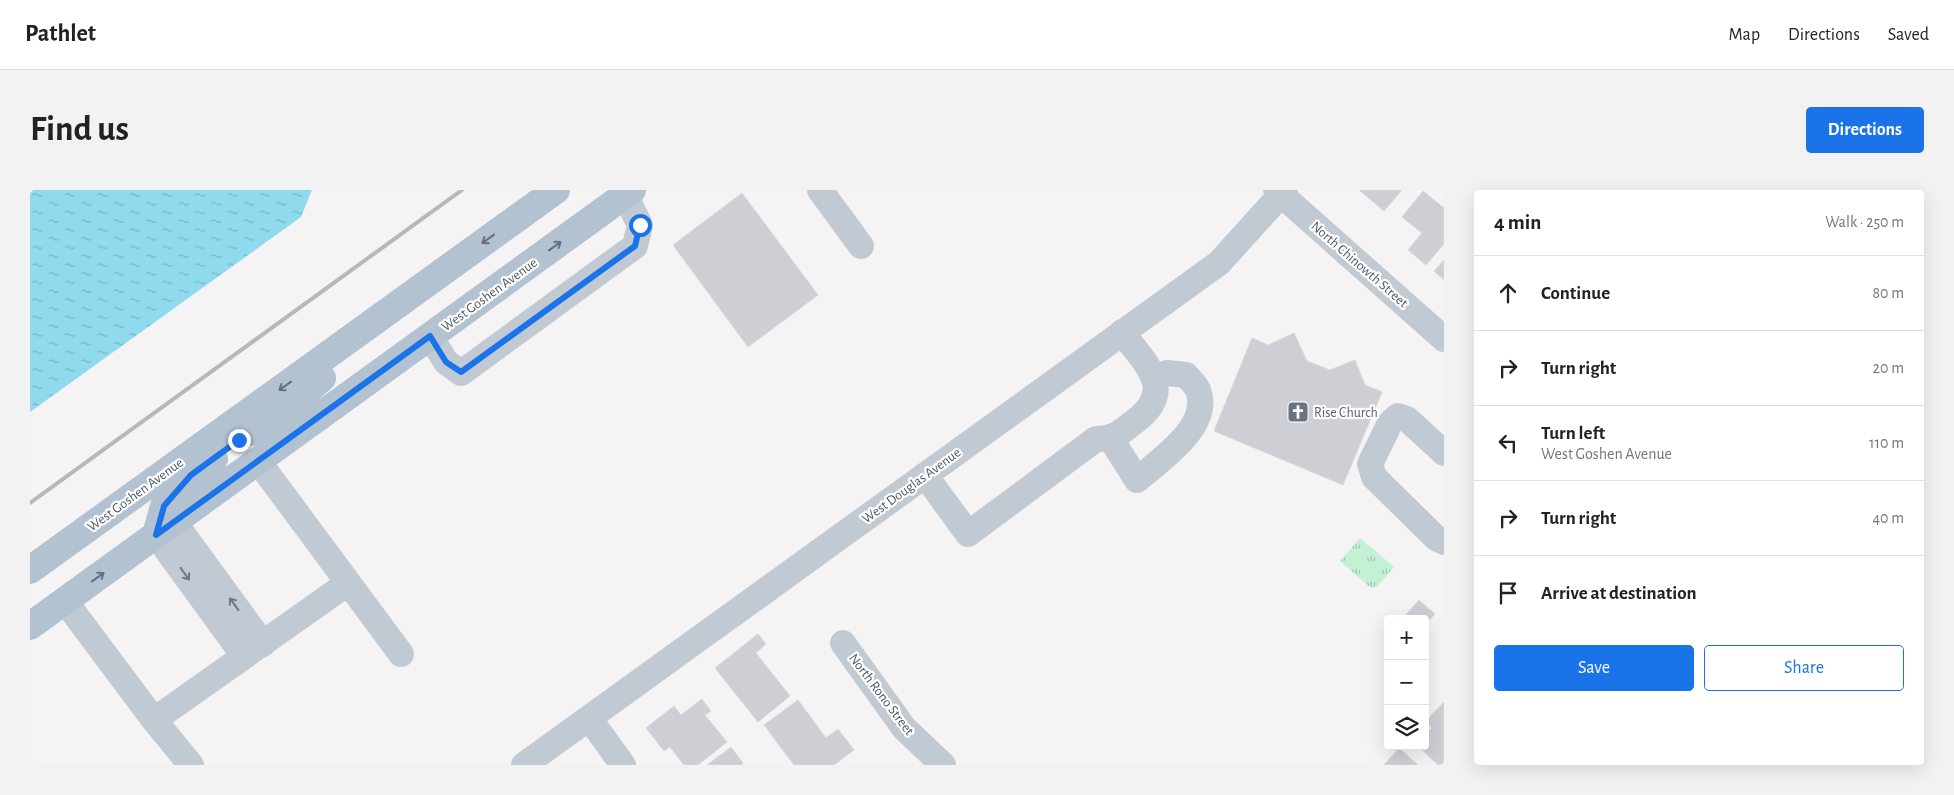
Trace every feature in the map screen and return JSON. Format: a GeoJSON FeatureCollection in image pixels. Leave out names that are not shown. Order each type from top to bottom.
{"type":"FeatureCollection","features":[{"type":"Feature","properties":{"kind":"main road","name":"West Goshen Avenue"},"geometry":{"type":"LineString","coordinates":[[30,570],[556,190]]}},
{"type":"Feature","properties":{"kind":"main road","name":"West Goshen Avenue"},"geometry":{"type":"LineString","coordinates":[[30,626],[629,192]]}},
{"type":"Feature","properties":{"kind":"main road"},"geometry":{"type":"LineString","coordinates":[[165,528],[164,506],[191,475],[290,406],[331,371],[338,347]]}},
{"type":"Feature","properties":{"kind":"street"},"geometry":{"type":"LineString","coordinates":[[820,190],[861,246]]}},
{"type":"Feature","properties":{"kind":"street","name":"West Douglas Avenue"},"geometry":{"type":"LineString","coordinates":[[524,765],[1219,263],[1280,191]]}},
{"type":"Feature","properties":{"kind":"street","name":"North Chinowth Street"},"geometry":{"type":"LineString","coordinates":[[1280,191],[1444,339]]}},
{"type":"Feature","properties":{"kind":"street"},"geometry":{"type":"LineString","coordinates":[[430,336],[446,362],[461,372],[469,367],[635,246],[640,225],[629,192]]}},
{"type":"Feature","properties":{"kind":"street"},"geometry":{"type":"LineString","coordinates":[[925,475],[968,534],[1096,439],[1111,439],[1142,417],[1155,399],[1155,378],[1122,332]]}},
{"type":"Feature","properties":{"kind":"street"},"geometry":{"type":"LineString","coordinates":[[1111,439],[1137,480],[1188,434],[1200,415],[1198,390],[1186,375],[1167,373],[1155,378]]}},
{"type":"Feature","properties":{"kind":"street"},"geometry":{"type":"LineString","coordinates":[[1444,453],[1407,419],[1398,416],[1390,423],[1370,464],[1374,477],[1436,538],[1444,542]]}},
{"type":"Feature","properties":{"kind":"street"},"geometry":{"type":"LineString","coordinates":[[258,461],[401,654]]}},
{"type":"Feature","properties":{"kind":"street"},"geometry":{"type":"LineString","coordinates":[[165,528],[253,650]]}},
{"type":"Feature","properties":{"kind":"street"},"geometry":{"type":"LineString","coordinates":[[154,720],[348,583]]}},
{"type":"Feature","properties":{"kind":"street"},"geometry":{"type":"LineString","coordinates":[[65,601],[154,720],[191,765]]}},
{"type":"Feature","properties":{"kind":"street","name":"North Rono Street"},"geometry":{"type":"LineString","coordinates":[[843,643],[904,728],[943,765]]}},
{"type":"Feature","properties":{"kind":"street"},"geometry":{"type":"LineString","coordinates":[[589,718],[622,765]]}},
{"type":"Feature","properties":{"kind":"green space"},"geometry":{"type":"Polygon","coordinates":[[[1360,538],[1394,567],[1377,587],[1371,588],[1340,561],[1360,538]]]}},
{"type":"Feature","properties":{"kind":"water"},"geometry":{"type":"Polygon","coordinates":[[[30,190],[312,190],[301,217],[30,412],[30,190]]]}},
{"type":"Feature","properties":{"kind":"building"},"geometry":{"type":"Polygon","coordinates":[[[1359,190],[1402,190],[1384,211],[1359,190]]]}},
{"type":"Feature","properties":{"kind":"building"},"geometry":{"type":"Polygon","coordinates":[[[1423,191],[1444,208],[1444,244],[1426,265],[1408,250],[1422,233],[1402,217],[1423,191]]]}},
{"type":"Feature","properties":{"kind":"building"},"geometry":{"type":"Polygon","coordinates":[[[742,193],[818,295],[748,347],[673,245],[742,193]]]}},
{"type":"Feature","properties":{"kind":"building"},"geometry":{"type":"Polygon","coordinates":[[[1444,260],[1444,280],[1434,271],[1444,260]]]}},
{"type":"Feature","properties":{"kind":"building","name":"Rise Church"},"geometry":{"type":"Polygon","coordinates":[[[1294,333],[1307,361],[1330,370],[1355,360],[1365,385],[1382,392],[1343,485],[1214,431],[1252,338],[1268,345],[1294,333]]]}},
{"type":"Feature","properties":{"kind":"building"},"geometry":{"type":"Polygon","coordinates":[[[1419,600],[1435,614],[1429,621],[1429,615],[1406,615],[1419,600]]]}},
{"type":"Feature","properties":{"kind":"building"},"geometry":{"type":"Polygon","coordinates":[[[758,634],[766,644],[756,653],[790,696],[758,722],[715,668],[758,634]]]}},
{"type":"Feature","properties":{"kind":"building"},"geometry":{"type":"Polygon","coordinates":[[[702,699],[711,711],[705,715],[727,742],[698,765],[684,765],[670,747],[664,751],[646,728],[674,706],[681,715],[702,699]]]}},
{"type":"Feature","properties":{"kind":"building"},"geometry":{"type":"Polygon","coordinates":[[[798,700],[826,738],[838,729],[854,750],[834,765],[794,765],[764,725],[798,700]]]}},
{"type":"Feature","properties":{"kind":"building"},"geometry":{"type":"Polygon","coordinates":[[[1444,702],[1444,765],[1438,765],[1422,750],[1429,750],[1429,731],[1432,728],[1429,725],[1429,718],[1444,702]]]}},
{"type":"Feature","properties":{"kind":"building"},"geometry":{"type":"Polygon","coordinates":[[[731,747],[743,763],[741,765],[707,765],[731,747]]]}},
{"type":"Feature","properties":{"kind":"building"},"geometry":{"type":"Polygon","coordinates":[[[1397,750],[1401,750],[1418,765],[1384,765],[1397,750]]]}},
{"type":"Feature","properties":{"kind":"railway"},"geometry":{"type":"LineString","coordinates":[[30,503],[462,190]]}},
{"type":"Feature","properties":{"kind":"place","name":"Rise Church"},"geometry":{"type":"Point","coordinates":[1298,412]}},
{"type":"Feature","properties":{"kind":"route"},"geometry":{"type":"LineString","coordinates":[[239,440],[191,475],[164,506],[156,535],[430,336],[446,362],[461,372],[635,246],[640,225]]}}]}
